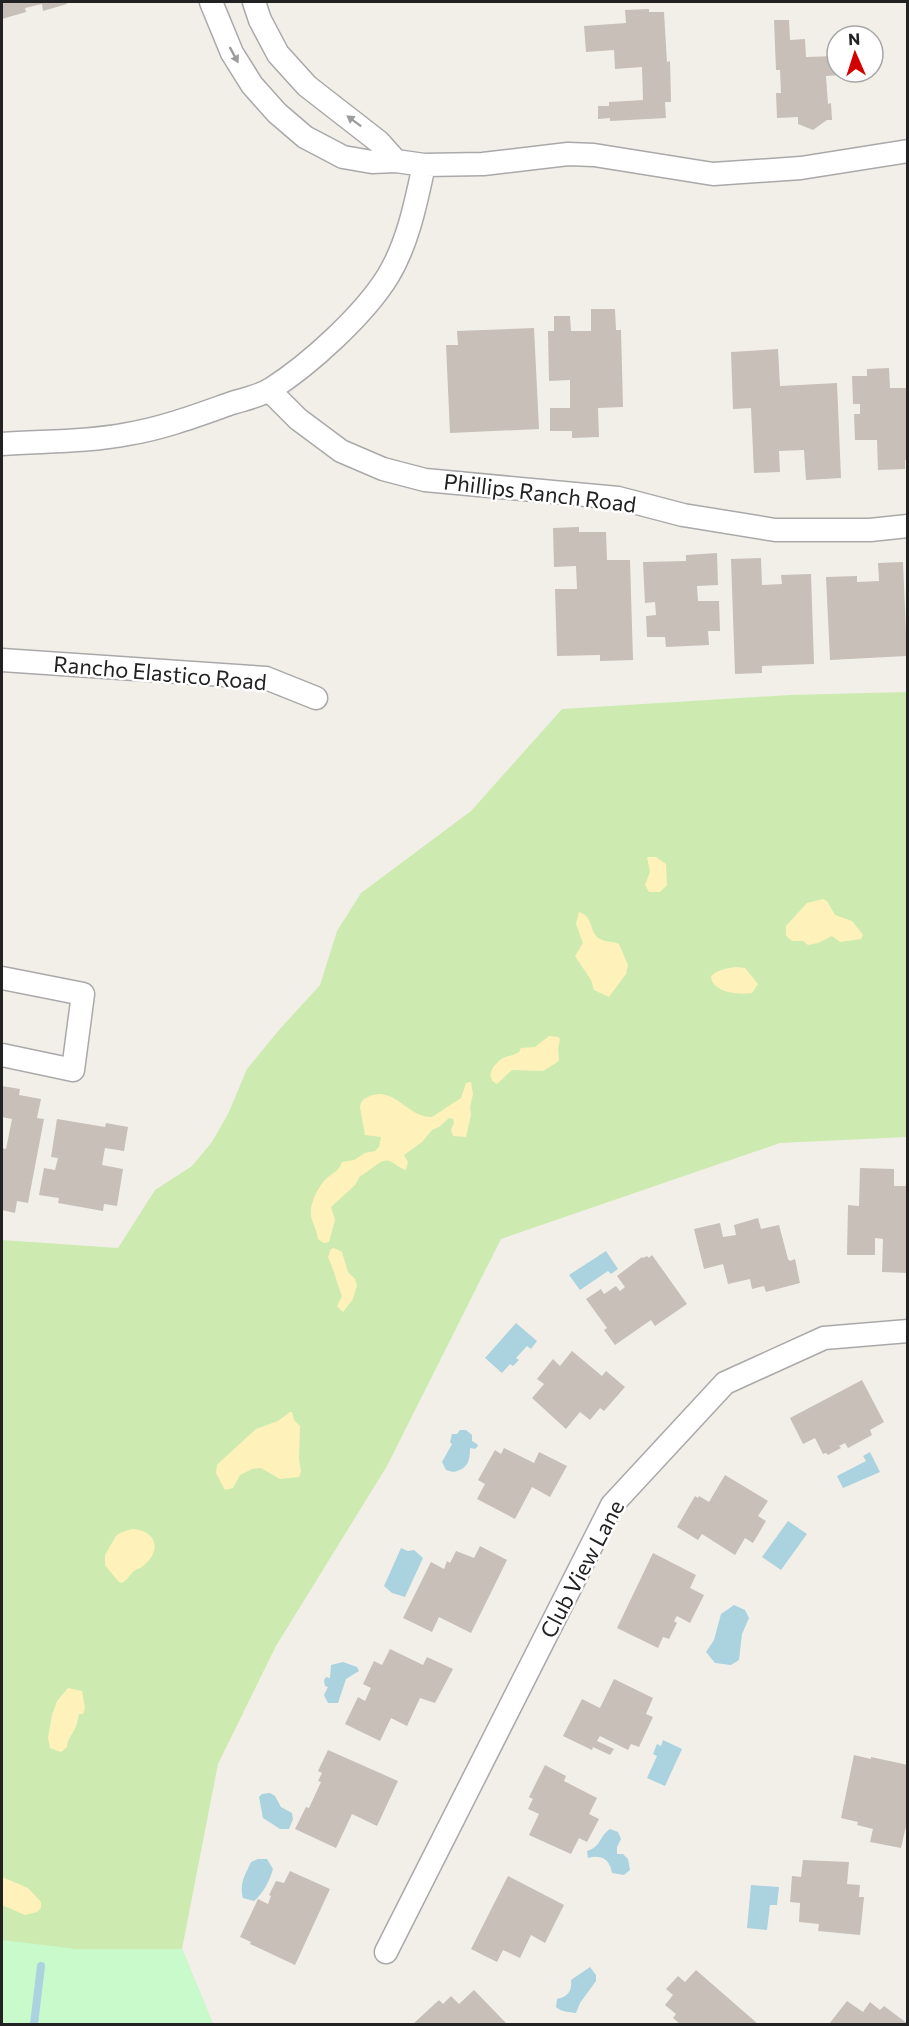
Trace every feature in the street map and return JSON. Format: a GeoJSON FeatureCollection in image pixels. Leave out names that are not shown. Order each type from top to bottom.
{"type":"FeatureCollection","features":[{"type":"Feature","properties":{"kind":"street"},"geometry":{"type":"LineString","coordinates":[[211,2],[232,53],[252,86],[305,137],[343,157],[372,162],[396,161],[424,165],[483,164],[594,155],[713,174],[801,168],[908,151]]}},
{"type":"Feature","properties":{"kind":"street"},"geometry":{"type":"LineString","coordinates":[[254,2],[260,20],[278,54],[307,86],[379,142],[396,161]]}},
{"type":"Feature","properties":{"kind":"street"},"geometry":{"type":"LineString","coordinates":[[2,444],[127,434],[178,422],[269,390],[344,329],[388,276],[414,210],[424,165]]}},
{"type":"Feature","properties":{"kind":"street","name":"Phillips Ranch Road"},"geometry":{"type":"LineString","coordinates":[[269,390],[298,419],[341,452],[383,469],[425,480],[618,498],[683,515],[775,530],[870,530],[908,526]]}},
{"type":"Feature","properties":{"kind":"street","name":"Rancho Elastico Road"},"geometry":{"type":"LineString","coordinates":[[2,660],[266,678],[316,698]]}},
{"type":"Feature","properties":{"kind":"street"},"geometry":{"type":"LineString","coordinates":[[2,978],[83,994],[72,1070],[2,1055]]}},
{"type":"Feature","properties":{"kind":"street","name":"Club View Lane"},"geometry":{"type":"LineString","coordinates":[[386,1952],[612,1505],[725,1383],[824,1338],[908,1331]]}},
{"type":"Feature","properties":{"kind":"green space"},"geometry":{"type":"Polygon","coordinates":[[[907,692],[907,1137],[780,1143],[501,1239],[387,1466],[276,1646],[218,1764],[182,1949],[213,2024],[2,1951],[2,1240],[118,1248],[155,1190],[192,1166],[212,1142],[228,1114],[247,1069],[320,985],[337,931],[361,893],[471,811],[562,709],[790,695],[907,692]]]}},
{"type":"Feature","properties":{"kind":"green space"},"geometry":{"type":"Polygon","coordinates":[[[2,1940],[76,1949],[182,1949],[213,2024],[2,2024],[2,1940]]]}},
{"type":"Feature","properties":{"kind":"sand"},"geometry":{"type":"Polygon","coordinates":[[[647,857],[656,857],[666,864],[667,885],[660,892],[649,892],[645,885],[650,872],[647,857]]]}},
{"type":"Feature","properties":{"kind":"sand"},"geometry":{"type":"Polygon","coordinates":[[[823,899],[827,901],[835,915],[852,921],[863,935],[861,939],[840,942],[832,936],[808,945],[803,941],[793,941],[788,938],[786,926],[807,903],[823,899]]]}},
{"type":"Feature","properties":{"kind":"sand"},"geometry":{"type":"Polygon","coordinates":[[[579,912],[586,916],[598,938],[619,944],[628,965],[626,974],[609,997],[594,990],[591,980],[575,956],[583,943],[576,924],[579,912]]]}},
{"type":"Feature","properties":{"kind":"sand"},"geometry":{"type":"Polygon","coordinates":[[[736,967],[745,968],[758,984],[752,993],[727,992],[713,982],[711,976],[716,972],[736,967]]]}},
{"type":"Feature","properties":{"kind":"sand"},"geometry":{"type":"Polygon","coordinates":[[[549,1036],[560,1039],[559,1061],[543,1071],[512,1070],[497,1084],[493,1081],[491,1072],[500,1060],[519,1052],[521,1048],[535,1047],[549,1036]]]}},
{"type":"Feature","properties":{"kind":"sand"},"geometry":{"type":"Polygon","coordinates":[[[471,1082],[473,1094],[466,1137],[453,1136],[451,1130],[454,1123],[453,1119],[449,1118],[404,1155],[408,1162],[406,1170],[386,1161],[360,1176],[355,1185],[331,1207],[335,1220],[329,1242],[324,1243],[318,1239],[311,1212],[320,1186],[342,1162],[354,1160],[379,1147],[381,1137],[365,1135],[360,1107],[362,1100],[377,1094],[385,1095],[416,1113],[432,1117],[461,1098],[466,1083],[471,1082]]]}},
{"type":"Feature","properties":{"kind":"sand"},"geometry":{"type":"Polygon","coordinates":[[[331,1249],[342,1252],[348,1272],[357,1285],[353,1299],[343,1312],[337,1306],[342,1296],[328,1257],[331,1249]]]}},
{"type":"Feature","properties":{"kind":"sand"},"geometry":{"type":"Polygon","coordinates":[[[290,1412],[300,1426],[301,1471],[299,1477],[280,1479],[261,1468],[252,1469],[240,1475],[233,1488],[225,1490],[216,1473],[217,1465],[256,1429],[278,1421],[290,1412]]]}},
{"type":"Feature","properties":{"kind":"sand"},"geometry":{"type":"Polygon","coordinates":[[[132,1529],[146,1533],[154,1541],[155,1547],[150,1559],[122,1583],[105,1565],[105,1555],[116,1536],[132,1529]]]}},
{"type":"Feature","properties":{"kind":"sand"},"geometry":{"type":"Polygon","coordinates":[[[68,1688],[82,1691],[85,1708],[83,1714],[79,1714],[67,1747],[61,1752],[50,1748],[48,1738],[57,1701],[68,1688]]]}},
{"type":"Feature","properties":{"kind":"sand"},"geometry":{"type":"Polygon","coordinates":[[[2,1877],[28,1888],[41,1902],[41,1908],[37,1912],[25,1915],[2,1905],[2,1877]]]}},
{"type":"Feature","properties":{"kind":"water"},"geometry":{"type":"Polygon","coordinates":[[[606,1251],[618,1269],[611,1274],[608,1271],[580,1290],[569,1275],[606,1251]]]}},
{"type":"Feature","properties":{"kind":"water"},"geometry":{"type":"Polygon","coordinates":[[[516,1323],[537,1341],[531,1349],[527,1346],[516,1358],[519,1360],[513,1366],[510,1364],[502,1373],[485,1358],[516,1323]]]}},
{"type":"Feature","properties":{"kind":"water"},"geometry":{"type":"Polygon","coordinates":[[[460,1430],[466,1430],[472,1435],[472,1441],[478,1446],[475,1449],[470,1448],[465,1467],[453,1472],[446,1470],[442,1462],[452,1444],[450,1442],[452,1434],[457,1434],[460,1430]]]}},
{"type":"Feature","properties":{"kind":"water"},"geometry":{"type":"Polygon","coordinates":[[[870,1452],[880,1472],[843,1488],[837,1476],[866,1461],[863,1456],[870,1452]]]}},
{"type":"Feature","properties":{"kind":"water"},"geometry":{"type":"Polygon","coordinates":[[[788,1521],[807,1534],[781,1570],[762,1557],[788,1521]]]}},
{"type":"Feature","properties":{"kind":"water"},"geometry":{"type":"Polygon","coordinates":[[[401,1548],[408,1551],[414,1550],[423,1558],[405,1597],[392,1593],[384,1586],[401,1548]]]}},
{"type":"Feature","properties":{"kind":"water"},"geometry":{"type":"Polygon","coordinates":[[[734,1605],[745,1610],[749,1618],[742,1634],[739,1660],[731,1665],[715,1663],[706,1652],[714,1640],[721,1614],[734,1605]]]}},
{"type":"Feature","properties":{"kind":"water"},"geometry":{"type":"Polygon","coordinates":[[[343,1662],[357,1667],[359,1671],[346,1679],[338,1703],[328,1703],[324,1695],[328,1687],[325,1686],[324,1680],[326,1677],[330,1678],[331,1665],[343,1662]]]}},
{"type":"Feature","properties":{"kind":"water"},"geometry":{"type":"Polygon","coordinates":[[[663,1740],[682,1749],[665,1786],[647,1778],[657,1756],[653,1754],[657,1744],[661,1746],[663,1740]]]}},
{"type":"Feature","properties":{"kind":"water"},"geometry":{"type":"Polygon","coordinates":[[[270,1793],[275,1796],[281,1807],[292,1813],[293,1819],[289,1829],[280,1829],[263,1818],[259,1797],[270,1793]]]}},
{"type":"Feature","properties":{"kind":"water"},"geometry":{"type":"Polygon","coordinates":[[[610,1829],[618,1832],[621,1839],[617,1847],[617,1854],[623,1854],[628,1859],[630,1870],[624,1875],[612,1873],[607,1861],[601,1857],[588,1858],[587,1851],[598,1844],[610,1829]]]}},
{"type":"Feature","properties":{"kind":"water"},"geometry":{"type":"Polygon","coordinates":[[[267,1859],[273,1869],[266,1886],[254,1901],[243,1898],[242,1888],[251,1862],[267,1859]]]}},
{"type":"Feature","properties":{"kind":"water"},"geometry":{"type":"Polygon","coordinates":[[[751,1885],[779,1887],[777,1905],[770,1905],[767,1930],[747,1928],[751,1885]]]}},
{"type":"Feature","properties":{"kind":"water"},"geometry":{"type":"Polygon","coordinates":[[[590,1967],[596,1975],[596,1981],[580,2003],[576,2013],[563,2011],[556,2007],[557,1999],[569,1993],[571,1980],[590,1967]]]}},
{"type":"Feature","properties":{"kind":"building"},"geometry":{"type":"Polygon","coordinates":[[[2,2],[66,2],[67,4],[43,11],[42,4],[25,8],[26,12],[2,19],[2,2]]]}},
{"type":"Feature","properties":{"kind":"building"},"geometry":{"type":"Polygon","coordinates":[[[649,9],[649,12],[664,12],[667,62],[670,61],[671,102],[665,102],[666,118],[610,121],[610,118],[598,119],[598,106],[609,106],[609,102],[643,100],[642,67],[615,69],[614,50],[586,52],[584,26],[626,23],[625,10],[649,9]]]}},
{"type":"Feature","properties":{"kind":"building"},"geometry":{"type":"Polygon","coordinates":[[[774,20],[789,20],[790,40],[805,39],[806,57],[825,56],[825,84],[828,104],[831,103],[832,120],[827,120],[813,130],[798,124],[798,117],[777,118],[776,93],[781,93],[780,70],[776,70],[774,20]]]}},
{"type":"Feature","properties":{"kind":"building"},"geometry":{"type":"Polygon","coordinates":[[[591,309],[615,309],[616,330],[621,330],[623,407],[598,408],[599,437],[572,438],[572,431],[550,431],[550,408],[570,408],[570,380],[549,381],[548,331],[554,331],[554,316],[570,316],[571,331],[591,331],[591,309]]]}},
{"type":"Feature","properties":{"kind":"building"},"geometry":{"type":"Polygon","coordinates":[[[534,328],[539,429],[450,433],[446,345],[458,345],[457,331],[534,328]]]}},
{"type":"Feature","properties":{"kind":"building"},"geometry":{"type":"Polygon","coordinates":[[[778,349],[780,386],[837,383],[841,478],[806,480],[804,450],[779,451],[780,472],[754,473],[751,408],[733,409],[731,352],[778,349]]]}},
{"type":"Feature","properties":{"kind":"building"},"geometry":{"type":"Polygon","coordinates":[[[889,368],[890,388],[908,388],[908,460],[905,460],[905,469],[878,470],[877,440],[855,440],[854,414],[860,414],[860,404],[853,404],[852,376],[867,376],[867,369],[889,368]]]}},
{"type":"Feature","properties":{"kind":"building"},"geometry":{"type":"Polygon","coordinates":[[[579,527],[579,532],[606,532],[607,560],[630,560],[633,660],[600,661],[600,655],[557,656],[555,589],[577,589],[576,566],[554,567],[553,528],[579,527]]]}},
{"type":"Feature","properties":{"kind":"building"},"geometry":{"type":"Polygon","coordinates":[[[717,553],[718,585],[697,586],[698,601],[719,601],[720,631],[708,631],[709,645],[666,647],[665,637],[647,637],[646,616],[656,615],[655,602],[645,603],[643,562],[686,561],[686,555],[717,553]]]}},
{"type":"Feature","properties":{"kind":"building"},"geometry":{"type":"Polygon","coordinates":[[[761,558],[762,585],[782,584],[781,575],[811,574],[814,664],[762,666],[762,673],[735,674],[731,559],[761,558]]]}},
{"type":"Feature","properties":{"kind":"building"},"geometry":{"type":"Polygon","coordinates":[[[903,562],[907,656],[830,660],[826,577],[857,576],[857,582],[879,581],[878,563],[903,562]]]}},
{"type":"Feature","properties":{"kind":"building"},"geometry":{"type":"Polygon","coordinates":[[[2,1086],[20,1089],[19,1095],[41,1099],[37,1118],[44,1119],[28,1203],[17,1201],[15,1213],[2,1210],[2,1148],[6,1149],[12,1119],[2,1117],[2,1086]]]}},
{"type":"Feature","properties":{"kind":"building"},"geometry":{"type":"Polygon","coordinates":[[[57,1119],[105,1127],[106,1123],[128,1127],[124,1151],[105,1148],[102,1165],[123,1169],[117,1206],[104,1204],[103,1211],[58,1203],[59,1198],[39,1195],[44,1168],[55,1170],[58,1158],[51,1157],[57,1119]]]}},
{"type":"Feature","properties":{"kind":"building"},"geometry":{"type":"Polygon","coordinates":[[[860,1168],[894,1169],[894,1186],[908,1186],[908,1273],[882,1272],[883,1239],[875,1238],[875,1255],[847,1255],[848,1205],[859,1206],[860,1168]]]}},
{"type":"Feature","properties":{"kind":"building"},"geometry":{"type":"Polygon","coordinates":[[[758,1218],[761,1229],[779,1225],[788,1259],[790,1261],[795,1259],[800,1283],[766,1292],[764,1286],[752,1289],[750,1279],[728,1284],[723,1264],[704,1269],[694,1229],[720,1223],[723,1237],[736,1235],[734,1225],[758,1218]]]}},
{"type":"Feature","properties":{"kind":"building"},"geometry":{"type":"Polygon","coordinates":[[[652,1255],[687,1304],[655,1326],[651,1320],[615,1345],[604,1330],[607,1328],[586,1299],[601,1289],[604,1294],[616,1286],[620,1291],[625,1287],[617,1276],[642,1257],[649,1258],[652,1255]]]}},
{"type":"Feature","properties":{"kind":"building"},"geometry":{"type":"Polygon","coordinates":[[[572,1351],[602,1376],[606,1371],[625,1387],[604,1411],[600,1408],[590,1420],[580,1412],[566,1429],[532,1398],[544,1384],[537,1379],[553,1359],[560,1366],[572,1351]]]}},
{"type":"Feature","properties":{"kind":"building"},"geometry":{"type":"Polygon","coordinates":[[[862,1380],[884,1422],[870,1430],[872,1435],[848,1448],[845,1443],[828,1455],[823,1454],[815,1438],[803,1444],[790,1418],[862,1380]]]}},
{"type":"Feature","properties":{"kind":"building"},"geometry":{"type":"Polygon","coordinates":[[[504,1448],[534,1463],[539,1452],[567,1466],[550,1497],[532,1487],[515,1519],[477,1499],[485,1484],[478,1480],[495,1450],[501,1454],[504,1448]]]}},
{"type":"Feature","properties":{"kind":"building"},"geometry":{"type":"Polygon","coordinates":[[[725,1475],[768,1501],[758,1516],[766,1521],[753,1543],[745,1538],[735,1555],[702,1534],[698,1540],[677,1527],[695,1496],[709,1502],[725,1475]]]}},
{"type":"Feature","properties":{"kind":"building"},"geometry":{"type":"Polygon","coordinates":[[[480,1546],[507,1560],[471,1633],[439,1617],[432,1632],[403,1618],[431,1562],[444,1569],[447,1561],[450,1563],[456,1551],[474,1558],[480,1546]]]}},
{"type":"Feature","properties":{"kind":"building"},"geometry":{"type":"Polygon","coordinates":[[[653,1553],[696,1575],[690,1588],[704,1595],[690,1623],[677,1616],[674,1621],[677,1623],[669,1639],[663,1637],[658,1648],[617,1628],[653,1553]]]}},
{"type":"Feature","properties":{"kind":"building"},"geometry":{"type":"Polygon","coordinates":[[[390,1649],[423,1665],[427,1657],[453,1669],[435,1703],[420,1698],[407,1726],[391,1718],[380,1741],[345,1724],[358,1697],[365,1701],[371,1688],[363,1684],[374,1661],[382,1665],[390,1649]]]}},
{"type":"Feature","properties":{"kind":"building"},"geometry":{"type":"Polygon","coordinates":[[[614,1679],[653,1698],[646,1714],[653,1717],[639,1747],[631,1744],[628,1750],[600,1736],[597,1741],[614,1749],[610,1755],[593,1747],[592,1750],[563,1736],[582,1699],[600,1708],[614,1679]]]}},
{"type":"Feature","properties":{"kind":"building"},"geometry":{"type":"Polygon","coordinates":[[[328,1750],[398,1781],[377,1826],[352,1814],[336,1848],[295,1829],[306,1807],[309,1808],[321,1782],[318,1781],[322,1773],[318,1771],[328,1750]]]}},
{"type":"Feature","properties":{"kind":"building"},"geometry":{"type":"Polygon","coordinates":[[[854,1755],[908,1765],[908,1817],[901,1848],[870,1842],[873,1829],[841,1818],[854,1755]]]}},
{"type":"Feature","properties":{"kind":"building"},"geometry":{"type":"Polygon","coordinates":[[[545,1765],[566,1776],[564,1781],[597,1798],[589,1814],[599,1819],[587,1842],[579,1838],[571,1854],[529,1835],[539,1814],[528,1809],[533,1799],[529,1797],[545,1765]]]}},
{"type":"Feature","properties":{"kind":"building"},"geometry":{"type":"Polygon","coordinates":[[[803,1860],[849,1862],[847,1884],[860,1885],[859,1897],[864,1897],[860,1935],[818,1931],[819,1924],[799,1922],[800,1903],[790,1902],[792,1876],[801,1877],[803,1860]]]}},
{"type":"Feature","properties":{"kind":"building"},"geometry":{"type":"Polygon","coordinates":[[[290,1871],[330,1889],[295,1965],[240,1937],[258,1899],[268,1904],[271,1896],[269,1895],[276,1881],[284,1883],[290,1871]]]}},
{"type":"Feature","properties":{"kind":"building"},"geometry":{"type":"Polygon","coordinates":[[[508,1876],[564,1905],[545,1943],[531,1935],[520,1958],[503,1950],[497,1962],[471,1949],[508,1876]]]}},
{"type":"Feature","properties":{"kind":"building"},"geometry":{"type":"Polygon","coordinates":[[[696,1970],[758,2024],[680,2024],[673,2018],[676,2014],[665,2005],[673,1995],[666,1989],[678,1976],[685,1982],[696,1970]]]}},
{"type":"Feature","properties":{"kind":"building"},"geometry":{"type":"Polygon","coordinates":[[[474,1990],[506,2023],[413,2024],[439,2000],[443,2004],[451,1996],[459,2004],[474,1990]]]}},
{"type":"Feature","properties":{"kind":"building"},"geometry":{"type":"Polygon","coordinates":[[[847,2001],[863,2012],[870,2002],[880,2010],[884,2006],[908,2024],[829,2024],[847,2001]]]}},
{"type":"Feature","properties":{"kind":"waterway"},"geometry":{"type":"LineString","coordinates":[[34,2024],[41,1966]]}}]}
